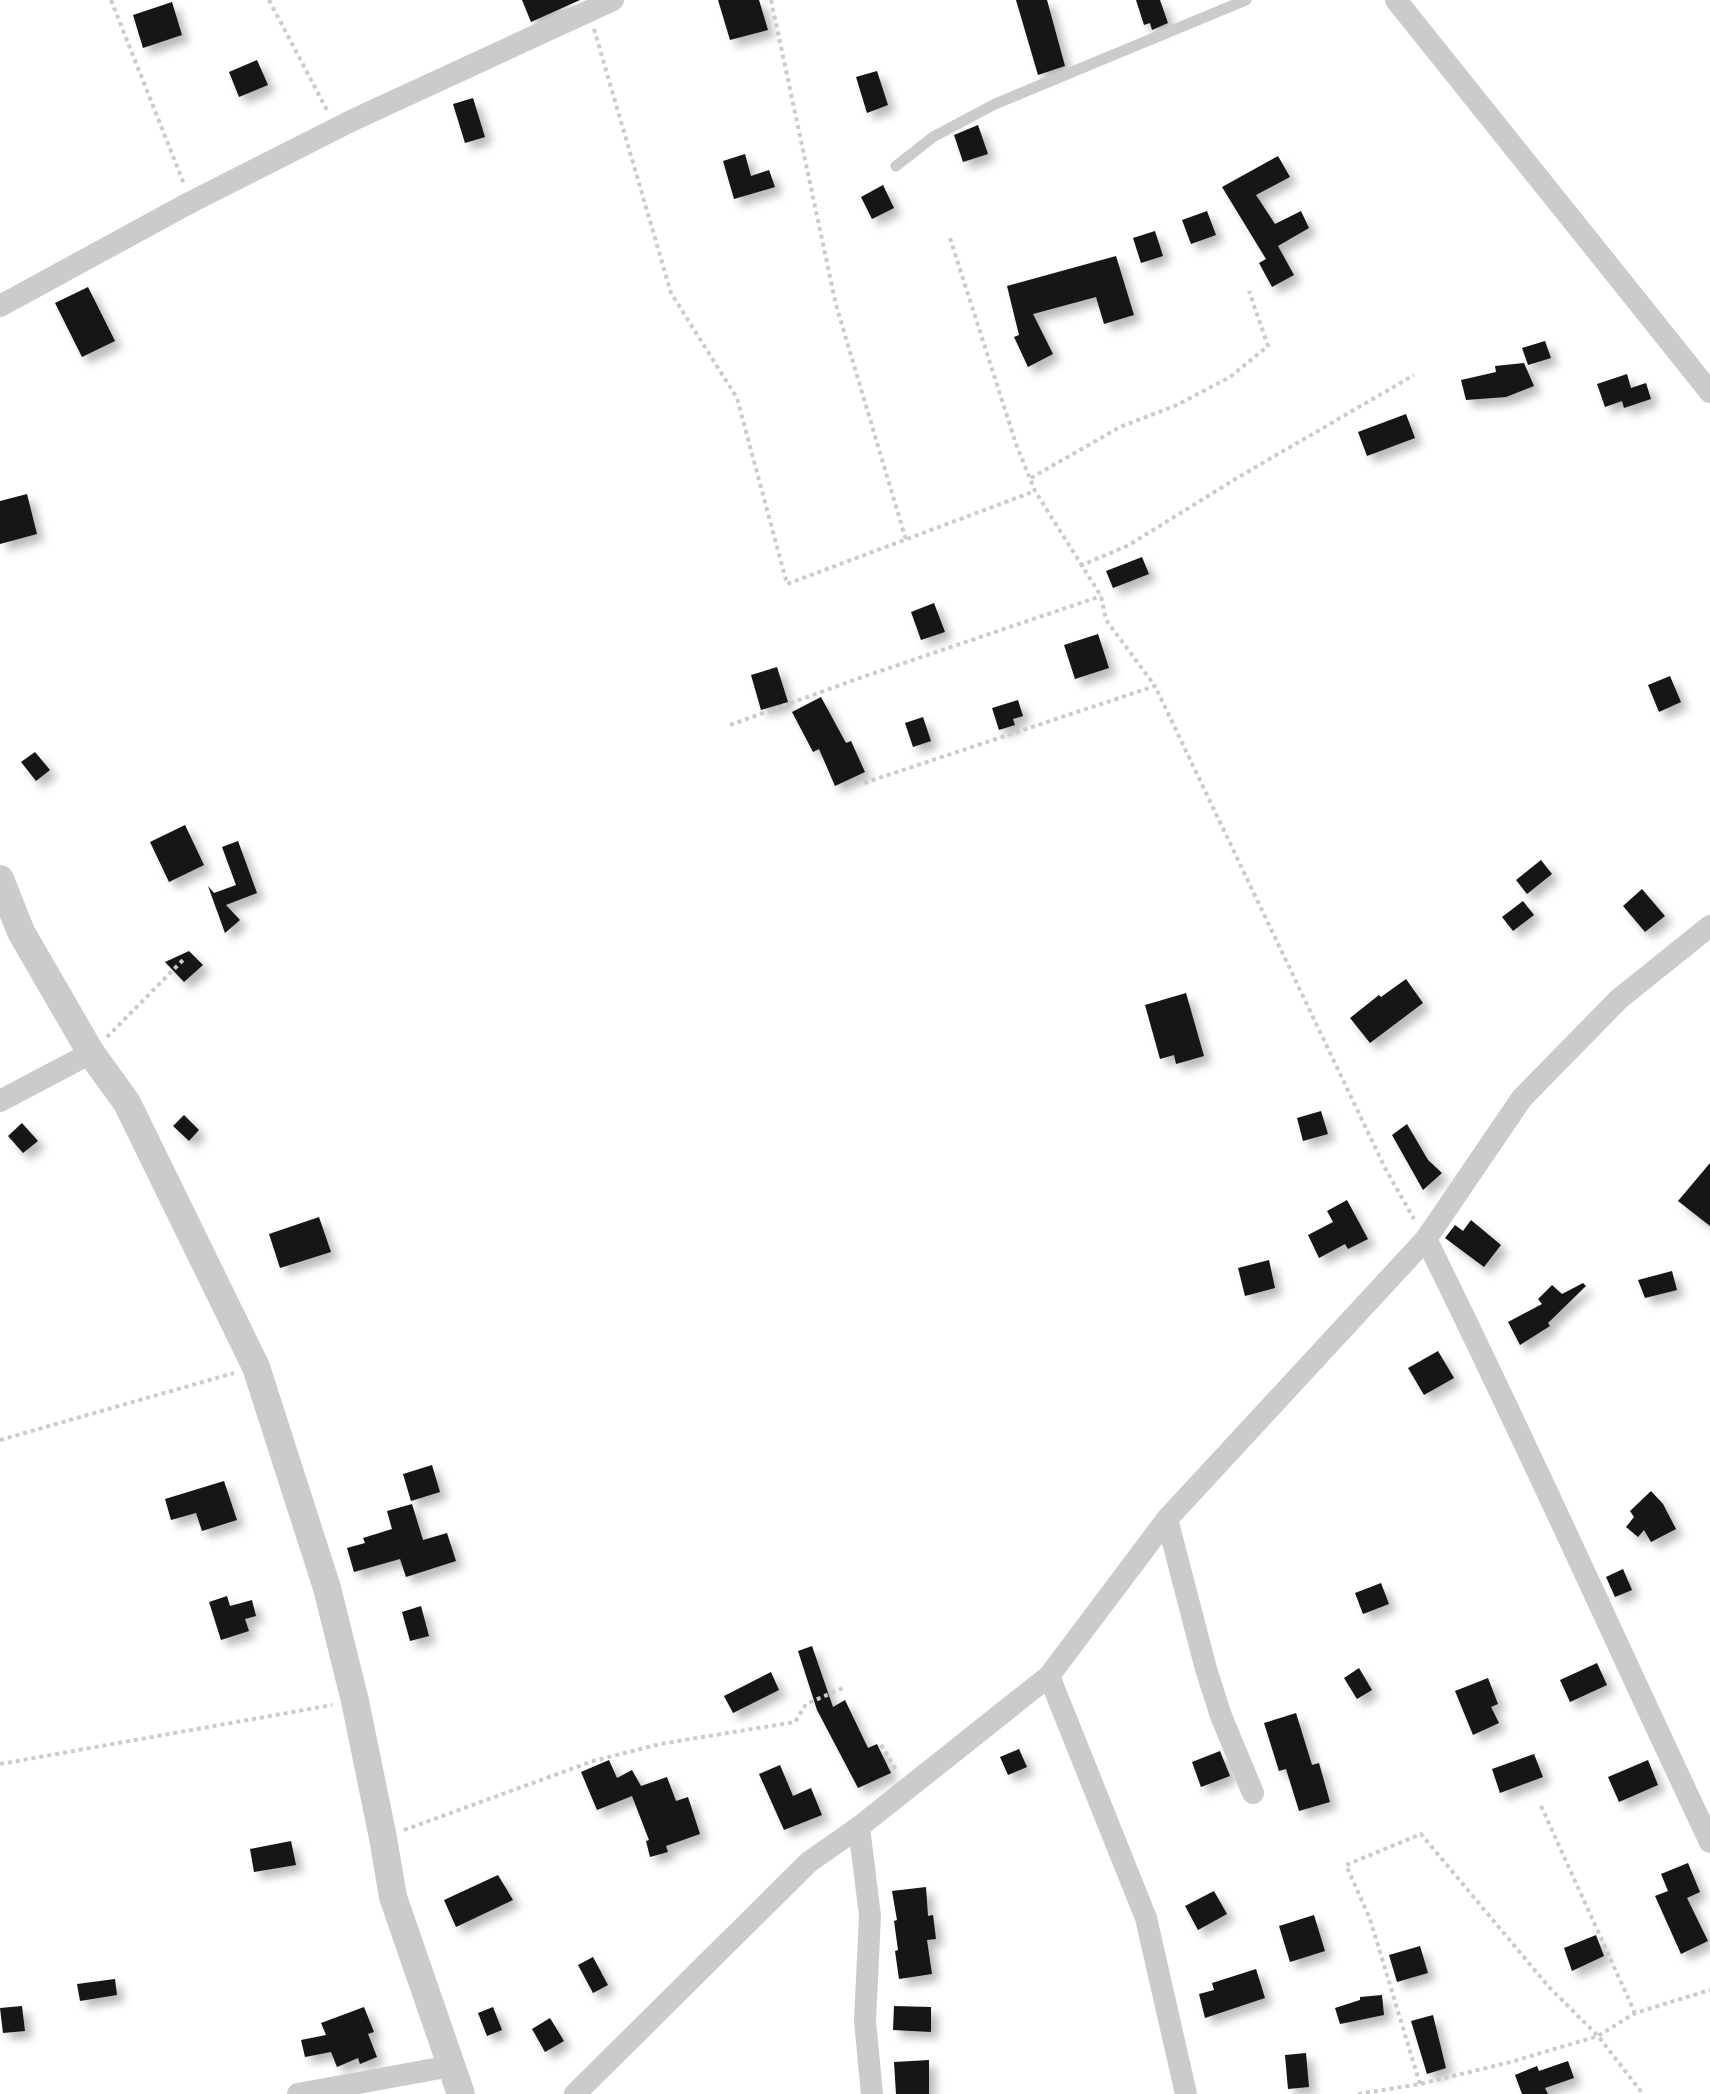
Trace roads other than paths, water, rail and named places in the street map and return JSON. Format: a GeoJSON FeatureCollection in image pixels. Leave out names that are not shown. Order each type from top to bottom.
{"type":"FeatureCollection","features":[{"type":"Feature","properties":{"kind":"street"},"geometry":{"type":"LineString","coordinates":[[0,306],[191,202],[337,128],[613,0]]}},
{"type":"Feature","properties":{"kind":"street"},"geometry":{"type":"LineString","coordinates":[[1396,0],[1710,392]]}},
{"type":"Feature","properties":{"kind":"street"},"geometry":{"type":"LineString","coordinates":[[0,879],[21,932],[91,1053],[127,1103],[256,1367],[327,1588],[355,1701],[393,1897],[461,2094]]}},
{"type":"Feature","properties":{"kind":"street"},"geometry":{"type":"LineString","coordinates":[[575,2094],[809,1862],[859,1827],[1049,1676],[1167,1519],[1426,1239],[1522,1098],[1619,999],[1710,926]]}},
{"type":"Feature","properties":{"kind":"street"},"geometry":{"type":"LineString","coordinates":[[0,1101],[91,1053]]}},
{"type":"Feature","properties":{"kind":"street"},"geometry":{"type":"LineString","coordinates":[[1426,1239],[1503,1395],[1710,1842]]}},
{"type":"Feature","properties":{"kind":"street"},"geometry":{"type":"LineString","coordinates":[[1167,1519],[1206,1669],[1221,1716],[1253,1793]]}},
{"type":"Feature","properties":{"kind":"street"},"geometry":{"type":"LineString","coordinates":[[1049,1676],[1146,1918],[1186,2094]]}},
{"type":"Feature","properties":{"kind":"street"},"geometry":{"type":"LineString","coordinates":[[859,1827],[870,1916],[865,2021],[872,2094]]}},
{"type":"Feature","properties":{"kind":"street"},"geometry":{"type":"LineString","coordinates":[[298,2094],[451,2066]]}},
{"type":"Feature","properties":{"kind":"lane"},"geometry":{"type":"LineString","coordinates":[[896,166],[933,137],[995,104],[1246,0]]}}]}
